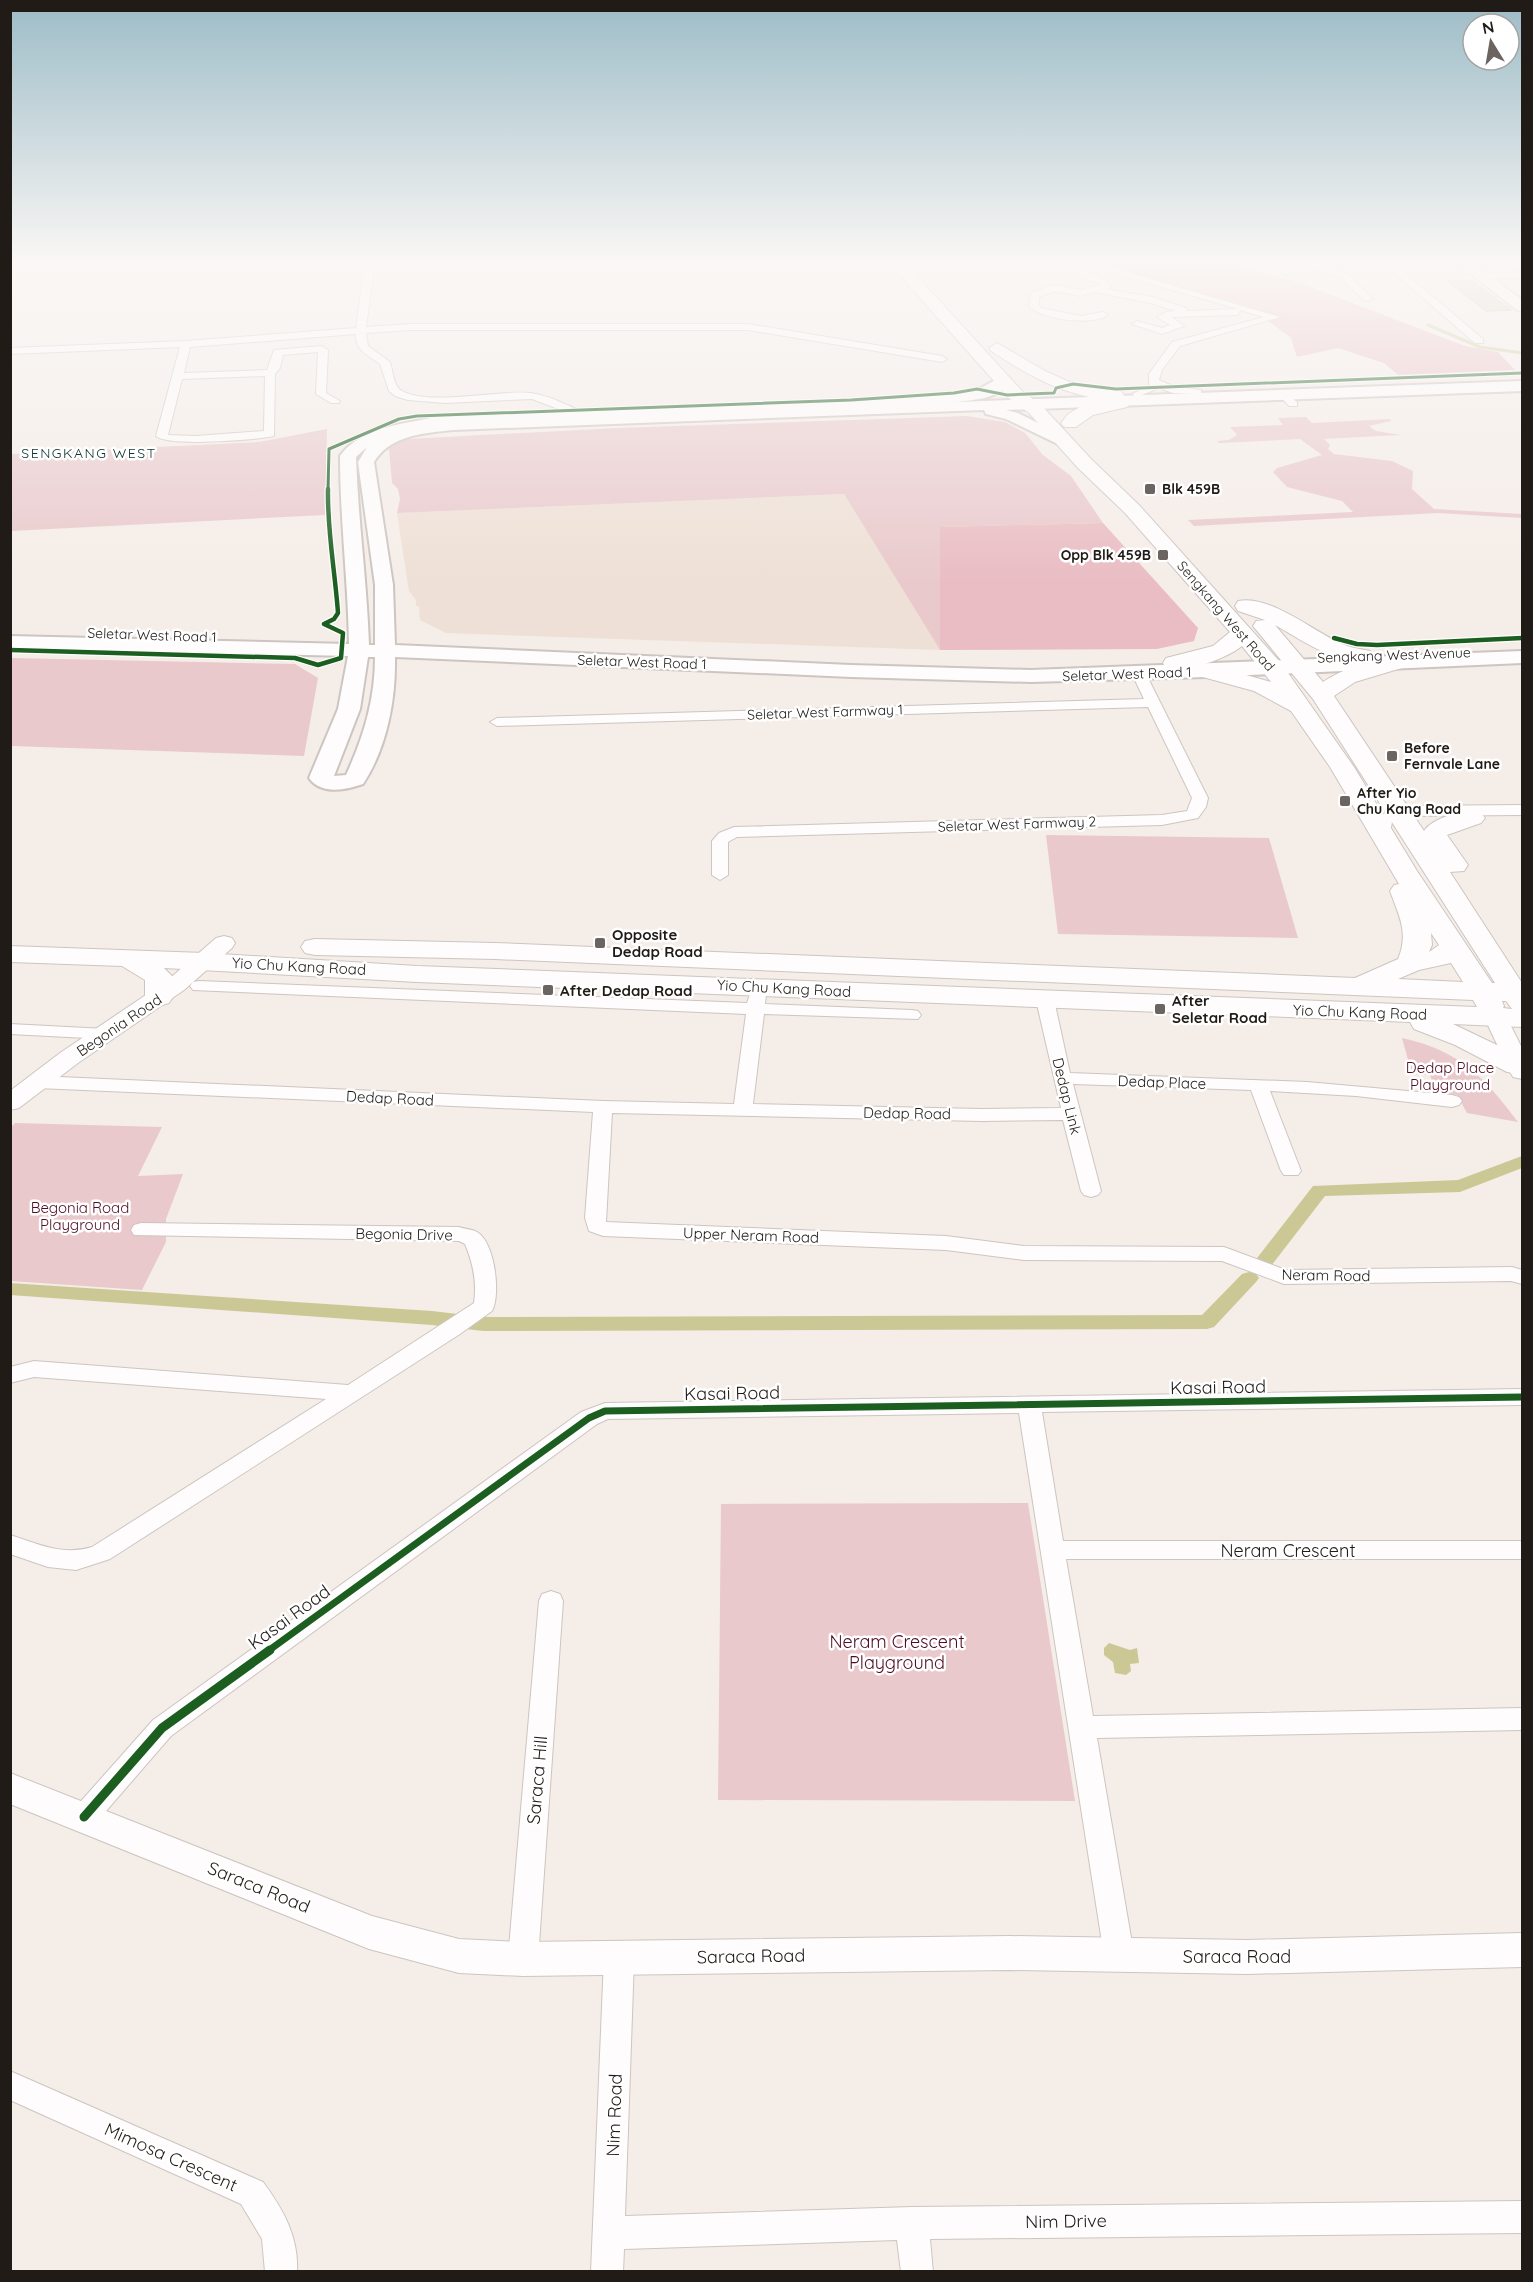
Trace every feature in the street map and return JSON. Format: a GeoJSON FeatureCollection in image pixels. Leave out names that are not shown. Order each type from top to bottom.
{"type":"FeatureCollection","features":[{"type":"Feature","properties":{"kind":"main road","name":"Sengkang West Road"},"geometry":{"type":"LineString","coordinates":[[992,368],[1025,402],[1067,432],[1086,439]]}},
{"type":"Feature","properties":{"kind":"main road","name":"Sengkang West Road"},"geometry":{"type":"LineString","coordinates":[[1016,368],[1049,401],[1067,432],[1132,509],[1269,664],[1311,702],[1400,811],[1414,833],[1462,936]]}},
{"type":"Feature","properties":{"kind":"main road","name":"Sengkang West Road"},"geometry":{"type":"LineString","coordinates":[[1028,368],[1062,387],[1087,393],[1115,395]]}},
{"type":"Feature","properties":{"kind":"main road"},"geometry":{"type":"LineString","coordinates":[[874,405],[1025,402],[1197,392],[1522,380]]}},
{"type":"Feature","properties":{"kind":"main road"},"geometry":{"type":"LineString","coordinates":[[1003,381],[1000,386],[978,395],[914,402],[874,405],[580,419],[453,425],[407,433],[378,445],[366,462],[384,585],[384,697],[374,738],[355,779],[343,783],[327,783],[320,778],[339,739],[349,709],[359,646],[358,586],[349,516],[348,456],[357,446],[387,432],[436,422],[560,411],[580,419],[967,408],[1025,402]]}},
{"type":"Feature","properties":{"kind":"main road"},"geometry":{"type":"LineString","coordinates":[[1049,401],[1115,395],[1289,400],[1522,386]]}},
{"type":"Feature","properties":{"kind":"main road"},"geometry":{"type":"LineString","coordinates":[[967,408],[1012,416],[1067,432],[1076,416],[1135,397]]}},
{"type":"Feature","properties":{"kind":"main road"},"geometry":{"type":"LineString","coordinates":[[1102,454],[1170,524]]}},
{"type":"Feature","properties":{"kind":"main road","name":"Sengkang West Road"},"geometry":{"type":"LineString","coordinates":[[1362,656],[1336,650],[1240,598],[1297,663],[1311,702],[1342,766],[1404,871],[1462,936],[1511,1003]]}},
{"type":"Feature","properties":{"kind":"main road"},"geometry":{"type":"LineString","coordinates":[[384,616],[415,636]]}},
{"type":"Feature","properties":{"kind":"main road"},"geometry":{"type":"LineString","coordinates":[[300,644],[346,626],[359,617]]}},
{"type":"Feature","properties":{"kind":"main road","name":"Seletar West Road 1"},"geometry":{"type":"LineString","coordinates":[[10,630],[383,647],[467,655],[1031,676],[1141,678],[1177,668],[1207,671],[1269,664]]}},
{"type":"Feature","properties":{"kind":"main road"},"geometry":{"type":"LineString","coordinates":[[1177,668],[1223,650],[1237,640],[1241,632]]}},
{"type":"Feature","properties":{"kind":"main road","name":"Seletar West Road 1"},"geometry":{"type":"LineString","coordinates":[[383,647],[415,636],[1037,665],[1177,668],[1269,664]]}},
{"type":"Feature","properties":{"kind":"main road","name":"Seletar West Road 1"},"geometry":{"type":"LineString","coordinates":[[10,642],[300,644]]}},
{"type":"Feature","properties":{"kind":"main road"},"geometry":{"type":"LineString","coordinates":[[300,644],[342,668],[354,683]]}},
{"type":"Feature","properties":{"kind":"main road","name":"Sengkang West Avenue"},"geometry":{"type":"LineString","coordinates":[[1297,663],[1362,656],[1522,649]]}},
{"type":"Feature","properties":{"kind":"main road"},"geometry":{"type":"LineString","coordinates":[[385,681],[410,668],[438,659],[467,655]]}},
{"type":"Feature","properties":{"kind":"main road","name":"Sengkang West Avenue"},"geometry":{"type":"LineString","coordinates":[[1269,664],[1522,657]]}},
{"type":"Feature","properties":{"kind":"main road"},"geometry":{"type":"LineString","coordinates":[[1207,671],[1311,702],[1330,685],[1342,679],[1397,662]]}},
{"type":"Feature","properties":{"kind":"main road"},"geometry":{"type":"LineString","coordinates":[[1414,833],[1425,824],[1439,818],[1472,818]]}},
{"type":"Feature","properties":{"kind":"main road"},"geometry":{"type":"LineString","coordinates":[[1472,818],[1453,822],[1438,829],[1434,835],[1457,869],[1501,945],[1522,964]]}},
{"type":"Feature","properties":{"kind":"main road"},"geometry":{"type":"LineString","coordinates":[[1404,871],[1401,886],[1417,928],[1418,945],[1410,964]]}},
{"type":"Feature","properties":{"kind":"main road","name":"Yio Chu Kang Road"},"geometry":{"type":"LineString","coordinates":[[10,933],[209,963],[717,961],[804,963],[1106,977],[1357,985],[1511,1003]]}},
{"type":"Feature","properties":{"kind":"main road"},"geometry":{"type":"LineString","coordinates":[[1357,985],[1410,964],[1441,958],[1450,952],[1462,936],[1501,945]]}},
{"type":"Feature","properties":{"kind":"main road","name":"Yio Chu Kang Road"},"geometry":{"type":"LineString","coordinates":[[10,954],[417,974],[757,998],[1044,1000],[1392,1014],[1511,1003]]}},
{"type":"Feature","properties":{"kind":"main road"},"geometry":{"type":"LineString","coordinates":[[128,958],[159,977],[159,998]]}},
{"type":"Feature","properties":{"kind":"main road"},"geometry":{"type":"LineString","coordinates":[[717,961],[744,971],[753,978],[757,998]]}},
{"type":"Feature","properties":{"kind":"main road"},"geometry":{"type":"LineString","coordinates":[[757,998],[768,978],[804,963]]}},
{"type":"Feature","properties":{"kind":"main road"},"geometry":{"type":"LineString","coordinates":[[1392,1014],[1434,1025],[1520,1069]]}},
{"type":"Feature","properties":{"kind":"street"},"geometry":{"type":"LineString","coordinates":[[180,368],[162,436],[183,440],[270,434],[270,373]]}},
{"type":"Feature","properties":{"kind":"street"},"geometry":{"type":"LineString","coordinates":[[178,376],[270,373],[275,368]]}},
{"type":"Feature","properties":{"kind":"street"},"geometry":{"type":"LineString","coordinates":[[322,368],[321,394],[335,401]]}},
{"type":"Feature","properties":{"kind":"street"},"geometry":{"type":"LineString","coordinates":[[386,368],[390,386],[400,395],[440,399],[531,395],[553,400],[560,411]]}},
{"type":"Feature","properties":{"kind":"street"},"geometry":{"type":"LineString","coordinates":[[1135,397],[1154,388],[1156,368]]}},
{"type":"Feature","properties":{"kind":"street"},"geometry":{"type":"LineString","coordinates":[[1155,382],[1173,390],[1197,392]]}},
{"type":"Feature","properties":{"kind":"street","name":"Seletar West Farmway 2"},"geometry":{"type":"LineString","coordinates":[[720,875],[720,841],[734,832],[1162,820],[1192,815],[1198,807],[1200,798],[1141,678]]}},
{"type":"Feature","properties":{"kind":"street","name":"Seletar West Farmway 1"},"geometry":{"type":"LineString","coordinates":[[497,722],[1152,703]]}},
{"type":"Feature","properties":{"kind":"street"},"geometry":{"type":"LineString","coordinates":[[1383,835],[1384,820],[1400,811],[1522,810]]}},
{"type":"Feature","properties":{"kind":"street"},"geometry":{"type":"LineString","coordinates":[[1472,818],[1522,817]]}},
{"type":"Feature","properties":{"kind":"street","name":"Begonia Road"},"geometry":{"type":"LineString","coordinates":[[10,1103],[209,963]]}},
{"type":"Feature","properties":{"kind":"street"},"geometry":{"type":"LineString","coordinates":[[743,1109],[757,998]]}},
{"type":"Feature","properties":{"kind":"street","name":"Yio Chu Kang Road"},"geometry":{"type":"LineString","coordinates":[[757,998],[912,1015]]}},
{"type":"Feature","properties":{"kind":"street","name":"Dedap Link"},"geometry":{"type":"LineString","coordinates":[[1044,1000],[1091,1191]]}},
{"type":"Feature","properties":{"kind":"street"},"geometry":{"type":"LineString","coordinates":[[1511,1003],[1520,1069]]}},
{"type":"Feature","properties":{"kind":"street"},"geometry":{"type":"LineString","coordinates":[[10,1029],[106,1034]]}},
{"type":"Feature","properties":{"kind":"street","name":"Dedap Place"},"geometry":{"type":"LineString","coordinates":[[1064,1078],[1397,1093],[1452,1101]]}},
{"type":"Feature","properties":{"kind":"street","name":"Dedap Road"},"geometry":{"type":"LineString","coordinates":[[37,1082],[603,1107],[982,1115],[1071,1114]]}},
{"type":"Feature","properties":{"kind":"street"},"geometry":{"type":"LineString","coordinates":[[1259,1086],[1292,1171]]}},
{"type":"Feature","properties":{"kind":"street","name":"Upper Neram Road"},"geometry":{"type":"LineString","coordinates":[[603,1107],[595,1218],[596,1226],[603,1229],[946,1243],[1024,1253]]}},
{"type":"Feature","properties":{"kind":"street","name":"Begonia Drive"},"geometry":{"type":"LineString","coordinates":[[10,1544],[48,1558],[76,1561],[101,1553],[452,1329],[484,1306],[487,1282],[475,1242],[471,1237],[141,1230]]}},
{"type":"Feature","properties":{"kind":"street","name":"Neram Road"},"geometry":{"type":"LineString","coordinates":[[1024,1253],[1224,1254],[1284,1277],[1512,1274],[1522,1277]]}},
{"type":"Feature","properties":{"kind":"street"},"geometry":{"type":"LineString","coordinates":[[10,1375],[34,1369],[352,1393]]}},
{"type":"Feature","properties":{"kind":"street","name":"Kasai Road"},"geometry":{"type":"LineString","coordinates":[[84,1817],[162,1728],[589,1418],[605,1411],[1522,1397]]}},
{"type":"Feature","properties":{"kind":"street"},"geometry":{"type":"LineString","coordinates":[[1029,1405],[1119,1955]]}},
{"type":"Feature","properties":{"kind":"street","name":"Neram Crescent"},"geometry":{"type":"LineString","coordinates":[[1054,1550],[1522,1550]]}},
{"type":"Feature","properties":{"kind":"street","name":"Saraca Hill"},"geometry":{"type":"LineString","coordinates":[[523,1959],[551,1602]]}},
{"type":"Feature","properties":{"kind":"street"},"geometry":{"type":"LineString","coordinates":[[1083,1727],[1522,1719]]}},
{"type":"Feature","properties":{"kind":"street","name":"Saraca Road"},"geometry":{"type":"LineString","coordinates":[[10,1788],[369,1932],[459,1956],[523,1959],[987,1953],[1247,1957],[1522,1950]]}},
{"type":"Feature","properties":{"kind":"street","name":"Nim Road"},"geometry":{"type":"LineString","coordinates":[[607,2271],[619,1958]]}},
{"type":"Feature","properties":{"kind":"street","name":"Mimosa Crescent"},"geometry":{"type":"LineString","coordinates":[[10,2085],[252,2193],[273,2222],[283,2257],[281,2271]]}},
{"type":"Feature","properties":{"kind":"street","name":"Nim Drive"},"geometry":{"type":"LineString","coordinates":[[610,2233],[912,2223],[1522,2217]]}},
{"type":"Feature","properties":{"kind":"street"},"geometry":{"type":"LineString","coordinates":[[912,2223],[917,2271]]}},
{"type":"Feature","properties":{"kind":"shaded area"},"geometry":{"type":"Polygon","coordinates":[[[1390,368],[1515,370],[1398,375],[1390,368]]]}},
{"type":"Feature","properties":{"kind":"shaded area"},"geometry":{"type":"Polygon","coordinates":[[[844,494],[940,650],[446,633],[420,620],[419,606],[416,606],[416,600],[409,591],[397,513],[844,494]]]}},
{"type":"Feature","properties":{"kind":"shaded area"},"geometry":{"type":"Polygon","coordinates":[[[1103,523],[1198,628],[1194,641],[1157,649],[940,650],[940,527],[1103,523]]]}},
{"type":"Feature","properties":{"kind":"shaded area"},"geometry":{"type":"Polygon","coordinates":[[[1109,1643],[1130,1650],[1137,1648],[1139,1663],[1130,1664],[1131,1671],[1126,1675],[1115,1673],[1113,1662],[1104,1655],[1104,1648],[1109,1643]]]}},
{"type":"Feature","properties":{"kind":"green space"},"geometry":{"type":"Polygon","coordinates":[[[967,416],[1005,422],[1025,433],[1043,455],[1071,476],[1103,523],[940,527],[940,650],[844,494],[397,513],[400,499],[398,489],[392,483],[389,449],[397,442],[407,439],[617,428],[967,416]]]}},
{"type":"Feature","properties":{"kind":"green space"},"geometry":{"type":"Polygon","coordinates":[[[1306,417],[1312,423],[1390,419],[1391,421],[1369,426],[1376,431],[1401,435],[1324,439],[1330,445],[1328,449],[1334,454],[1392,461],[1413,471],[1412,489],[1434,509],[1522,514],[1522,518],[1438,513],[1194,526],[1188,520],[1353,512],[1342,501],[1287,487],[1273,472],[1277,468],[1322,455],[1300,439],[1219,443],[1217,441],[1229,440],[1237,435],[1230,427],[1283,425],[1278,418],[1306,417]]]}},
{"type":"Feature","properties":{"kind":"green space"},"geometry":{"type":"Polygon","coordinates":[[[327,429],[325,515],[11,531],[11,454],[259,442],[327,429]]]}},
{"type":"Feature","properties":{"kind":"green space"},"geometry":{"type":"Polygon","coordinates":[[[11,658],[295,664],[318,678],[304,756],[11,746],[11,658]]]}},
{"type":"Feature","properties":{"kind":"green space"},"geometry":{"type":"Polygon","coordinates":[[[1046,835],[1269,838],[1298,938],[1058,934],[1046,835]]]}},
{"type":"Feature","properties":{"kind":"green space","name":"Dedap Place Playground"},"geometry":{"type":"Polygon","coordinates":[[[1402,1038],[1440,1050],[1469,1068],[1494,1092],[1518,1122],[1467,1113],[1457,1095],[1440,1090],[1430,1075],[1412,1074],[1402,1038]]]}},
{"type":"Feature","properties":{"kind":"green space","name":"Begonia Road Playground"},"geometry":{"type":"Polygon","coordinates":[[[15,1123],[162,1127],[138,1176],[183,1174],[166,1219],[166,1242],[142,1290],[11,1281],[10,1128],[15,1123]]]}},
{"type":"Feature","properties":{"kind":"green space","name":"Neram Crescent Playground"},"geometry":{"type":"Polygon","coordinates":[[[1028,1503],[1075,1801],[718,1800],[721,1504],[1028,1503]]]}},
{"type":"Feature","properties":{"kind":"waterway"},"geometry":{"type":"LineString","coordinates":[[1264,1262],[1320,1190],[1460,1186],[1522,1162]]}},
{"type":"Feature","properties":{"kind":"waterway"},"geometry":{"type":"LineString","coordinates":[[10,1289],[432,1318],[483,1324],[1207,1322],[1249,1278]]}},
{"type":"Feature","properties":{"kind":"cycle path"},"geometry":{"type":"LineString","coordinates":[[324,624],[334,619],[338,613],[332,541],[327,522],[329,449],[399,419],[417,416],[851,400],[954,393],[977,389],[1007,395],[1054,393],[1056,388],[1073,384],[1116,389],[1522,373]]}},
{"type":"Feature","properties":{"kind":"cycle path"},"geometry":{"type":"LineString","coordinates":[[10,650],[295,658],[318,665],[341,658],[343,633],[324,624]]}},
{"type":"Feature","properties":{"kind":"cycle path"},"geometry":{"type":"LineString","coordinates":[[1334,638],[1357,644],[1377,645],[1522,638]]}},
{"type":"Feature","properties":{"kind":"cycle path"},"geometry":{"type":"LineString","coordinates":[[84,1817],[162,1728],[589,1418],[605,1411],[1522,1397]]}},
{"type":"Feature","properties":{"kind":"place","name":"Blk 459B"},"geometry":{"type":"Point","coordinates":[1150,489]}},
{"type":"Feature","properties":{"kind":"place","name":"Opp Blk 459B"},"geometry":{"type":"Point","coordinates":[1163,555]}},
{"type":"Feature","properties":{"kind":"place","name":"Before Fernvale Lane"},"geometry":{"type":"Point","coordinates":[1392,756]}},
{"type":"Feature","properties":{"kind":"place","name":"After Yio Chu Kang Road"},"geometry":{"type":"Point","coordinates":[1345,801]}},
{"type":"Feature","properties":{"kind":"place","name":"Opposite Dedap Road"},"geometry":{"type":"Point","coordinates":[600,943]}},
{"type":"Feature","properties":{"kind":"place","name":"After Dedap Road"},"geometry":{"type":"Point","coordinates":[548,990]}},
{"type":"Feature","properties":{"kind":"place","name":"After Seletar Road"},"geometry":{"type":"Point","coordinates":[1160,1009]}},
{"type":"Feature","properties":{"kind":"district","name":"SENGKANG WEST"},"geometry":{"type":"Point","coordinates":[89,453]}}]}
